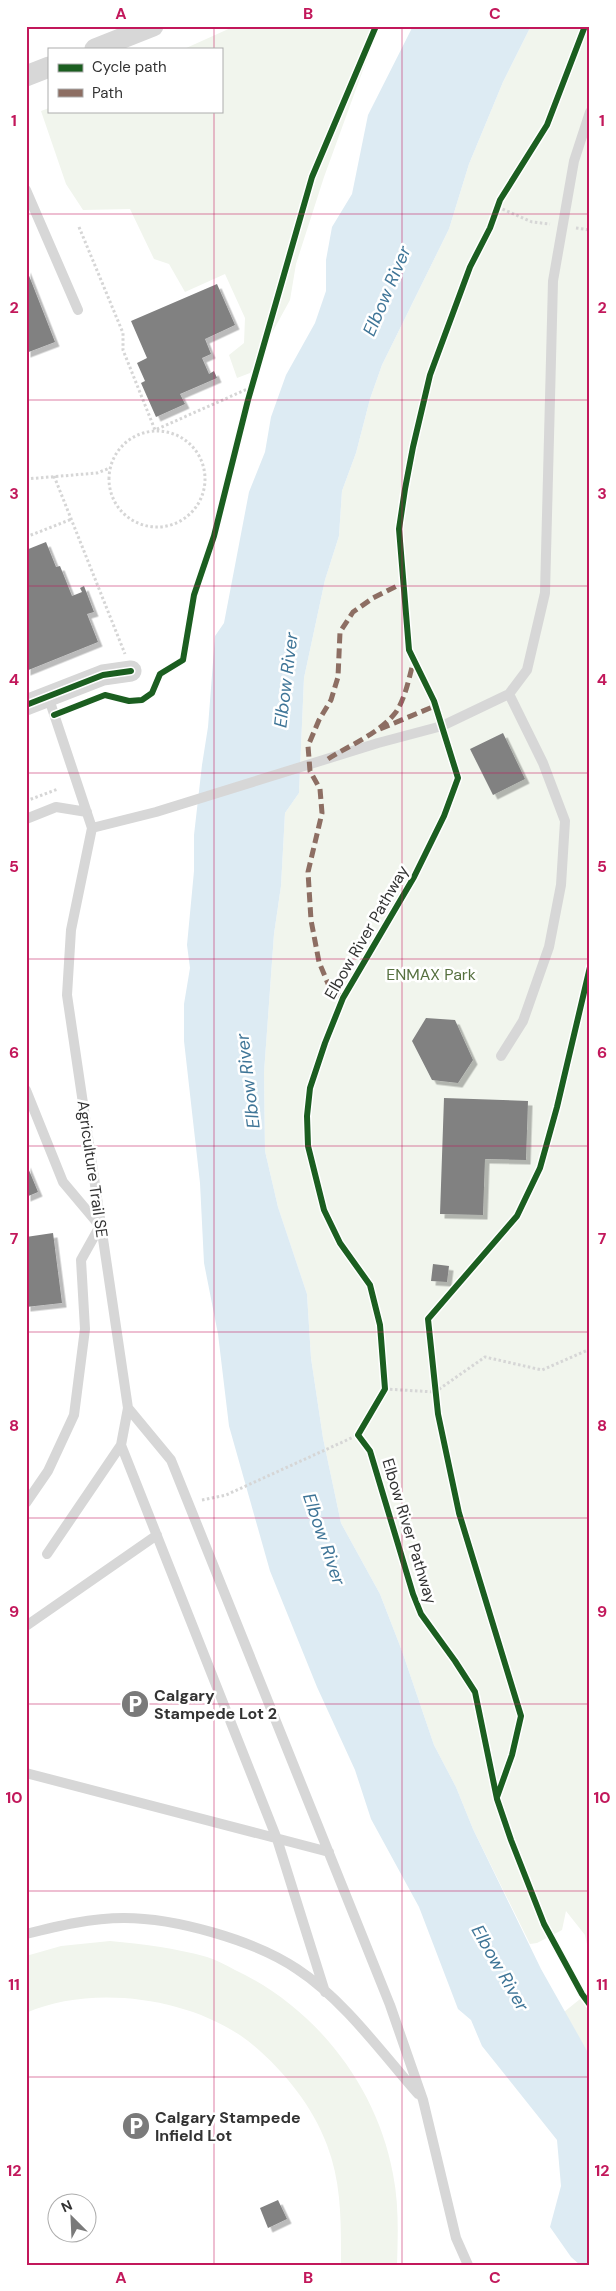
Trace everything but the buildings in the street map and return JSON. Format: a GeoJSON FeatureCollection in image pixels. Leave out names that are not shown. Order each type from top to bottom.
{"type":"FeatureCollection","features":[{"type":"Feature","properties":{"kind":"street"},"geometry":{"type":"LineString","coordinates":[[98,48],[153,26]]}},
{"type":"Feature","properties":{"kind":"street"},"geometry":{"type":"LineString","coordinates":[[26,76],[48,67]]}},
{"type":"Feature","properties":{"kind":"street"},"geometry":{"type":"LineString","coordinates":[[26,705],[103,675],[131,671]]}},
{"type":"Feature","properties":{"kind":"lane"},"geometry":{"type":"LineString","coordinates":[[48,696],[92,828],[156,812],[378,743],[442,726],[509,694],[527,670],[546,593],[553,281],[574,161],[590,112]]}},
{"type":"Feature","properties":{"kind":"lane"},"geometry":{"type":"LineString","coordinates":[[26,190],[78,310]]}},
{"type":"Feature","properties":{"kind":"lane"},"geometry":{"type":"LineString","coordinates":[[501,1056],[523,1021],[549,947],[561,885],[565,822],[543,763],[509,694]]}},
{"type":"Feature","properties":{"kind":"lane"},"geometry":{"type":"LineString","coordinates":[[26,819],[56,807],[87,812]]}},
{"type":"Feature","properties":{"kind":"lane","name":"Agriculture Trail SE"},"geometry":{"type":"LineString","coordinates":[[47,1554],[121,1445],[128,1408],[67,994],[71,930],[92,828]]}},
{"type":"Feature","properties":{"kind":"lane"},"geometry":{"type":"LineString","coordinates":[[26,1090],[63,1182],[100,1226],[81,1260],[85,1329],[74,1415],[48,1471],[26,1503]]}},
{"type":"Feature","properties":{"kind":"lane"},"geometry":{"type":"LineString","coordinates":[[128,1408],[171,1460],[390,2005],[423,2100],[456,2238],[468,2265]]}},
{"type":"Feature","properties":{"kind":"lane"},"geometry":{"type":"LineString","coordinates":[[121,1445],[278,1839],[325,1992]]}},
{"type":"Feature","properties":{"kind":"lane"},"geometry":{"type":"LineString","coordinates":[[26,1626],[157,1536]]}},
{"type":"Feature","properties":{"kind":"lane"},"geometry":{"type":"LineString","coordinates":[[26,1772],[329,1852]]}},
{"type":"Feature","properties":{"kind":"lane"},"geometry":{"type":"LineString","coordinates":[[26,1934],[66,1925],[124,1918],[202,1928],[248,1944],[297,1968],[325,1992],[348,2013],[423,2100]]}},
{"type":"Feature","properties":{"kind":"path"},"geometry":{"type":"LineString","coordinates":[[495,214],[500,200]]}},
{"type":"Feature","properties":{"kind":"path"},"geometry":{"type":"LineString","coordinates":[[498,207],[532,222],[551,224]]}},
{"type":"Feature","properties":{"kind":"path"},"geometry":{"type":"LineString","coordinates":[[79,228],[123,333],[123,350],[155,430]]}},
{"type":"Feature","properties":{"kind":"path"},"geometry":{"type":"LineString","coordinates":[[576,228],[590,230]]}},
{"type":"Feature","properties":{"kind":"path"},"geometry":{"type":"LineString","coordinates":[[248,400],[255,377]]}},
{"type":"Feature","properties":{"kind":"path"},"geometry":{"type":"LineString","coordinates":[[155,430],[171,433],[186,440],[197,452],[204,466],[205,483],[201,498],[192,512],[179,522],[163,527],[148,526],[133,521],[121,511],[112,498],[108,483],[110,468],[116,453],[126,441],[140,433],[155,430],[252,386]]}},
{"type":"Feature","properties":{"kind":"path"},"geometry":{"type":"LineString","coordinates":[[26,479],[98,473],[110,468]]}},
{"type":"Feature","properties":{"kind":"path"},"geometry":{"type":"LineString","coordinates":[[54,476],[131,671]]}},
{"type":"Feature","properties":{"kind":"path"},"geometry":{"type":"LineString","coordinates":[[26,537],[72,519]]}},
{"type":"Feature","properties":{"kind":"path"},"geometry":{"type":"LineString","coordinates":[[26,801],[58,789]]}},
{"type":"Feature","properties":{"kind":"path"},"geometry":{"type":"LineString","coordinates":[[385,1389],[435,1392],[485,1357],[542,1370],[590,1349]]}},
{"type":"Feature","properties":{"kind":"path"},"geometry":{"type":"LineString","coordinates":[[381,1396],[385,1389],[385,1381]]}},
{"type":"Feature","properties":{"kind":"path"},"geometry":{"type":"LineString","coordinates":[[434,1383],[436,1399]]}},
{"type":"Feature","properties":{"kind":"path"},"geometry":{"type":"LineString","coordinates":[[187,1503],[226,1495],[358,1435],[363,1428]]}},
{"type":"Feature","properties":{"kind":"green space"},"geometry":{"type":"Polygon","coordinates":[[[235,26],[379,26],[324,177],[296,264],[290,300],[250,373],[237,378],[229,355],[244,343],[245,318],[225,274],[185,292],[169,264],[154,259],[130,209],[83,210],[66,184],[41,111],[48,108],[48,112],[222,112],[222,48],[186,48],[235,26]]]}},
{"type":"Feature","properties":{"kind":"green space","name":"ENMAX Park"},"geometry":{"type":"Polygon","coordinates":[[[531,26],[590,26],[590,1958],[585,1935],[566,1911],[562,1930],[537,1943],[530,1944],[473,1829],[456,1787],[434,1745],[402,1651],[380,1594],[341,1523],[323,1438],[311,1358],[307,1294],[278,1207],[265,1151],[264,1073],[274,934],[281,886],[285,813],[299,793],[304,678],[325,580],[339,536],[342,491],[356,453],[370,399],[382,365],[449,229],[469,164],[503,82],[531,26]]]}},
{"type":"Feature","properties":{"kind":"green space"},"geometry":{"type":"Polygon","coordinates":[[[110,1941],[147,1945],[207,1957],[228,1966],[264,1986],[291,2005],[316,2028],[338,2053],[357,2081],[373,2110],[385,2141],[396,2197],[397,2265],[341,2265],[341,2219],[336,2174],[321,2131],[306,2104],[276,2066],[253,2045],[230,2029],[203,2016],[174,2006],[144,2000],[82,1999],[53,2004],[26,2013],[26,1956],[61,1946],[110,1941]]]}},
{"type":"Feature","properties":{"kind":"green space"},"geometry":{"type":"Polygon","coordinates":[[[590,1991],[590,2056],[564,2012],[590,1991]]]}},
{"type":"Feature","properties":{"kind":"water","name":"Elbow River"},"geometry":{"type":"Polygon","coordinates":[[[413,26],[531,26],[503,82],[469,164],[449,229],[382,365],[370,399],[356,453],[342,491],[339,536],[325,580],[304,678],[299,793],[285,813],[281,886],[274,934],[264,1073],[265,1151],[278,1207],[307,1294],[311,1358],[323,1438],[341,1523],[380,1594],[402,1651],[434,1745],[456,1787],[473,1829],[541,1969],[590,2056],[590,2265],[580,2265],[571,2257],[550,2227],[561,2186],[557,2140],[482,2046],[471,2020],[458,2009],[419,1907],[371,1819],[355,1770],[317,1687],[270,1571],[229,1426],[218,1334],[204,1263],[200,1183],[184,1041],[184,1004],[190,968],[187,945],[194,871],[194,835],[208,727],[215,636],[224,623],[249,492],[265,452],[271,417],[286,375],[315,323],[326,291],[326,260],[332,227],[352,194],[368,115],[413,26]]]}},
{"type":"Feature","properties":{"kind":"marked path"},"geometry":{"type":"LineString","coordinates":[[343,998],[329,986],[319,962],[311,920],[308,872],[322,813],[320,789],[310,771],[308,746],[319,720],[331,700],[338,677],[340,632],[353,612],[373,598],[403,583]]}},
{"type":"Feature","properties":{"kind":"marked path"},"geometry":{"type":"LineString","coordinates":[[328,759],[382,726],[396,712],[405,693],[414,660]]}},
{"type":"Feature","properties":{"kind":"marked path"},"geometry":{"type":"LineString","coordinates":[[380,729],[435,706]]}},
{"type":"Feature","properties":{"kind":"cycle path"},"geometry":{"type":"LineString","coordinates":[[54,715],[105,695],[129,701],[142,700],[152,693],[160,674],[183,660],[194,595],[214,536],[248,400],[312,177],[376,26]]}},
{"type":"Feature","properties":{"kind":"cycle path","name":"Elbow River Pathway"},"geometry":{"type":"LineString","coordinates":[[585,26],[547,125],[500,200],[490,228],[470,267],[430,375],[413,447],[399,529],[409,650],[434,701],[458,778],[444,816],[414,877],[343,998],[310,1088],[307,1116],[308,1146],[324,1210],[340,1243],[370,1285],[380,1325],[385,1389],[358,1435],[370,1451],[413,1594],[421,1614],[475,1692],[497,1799],[544,1924],[582,1994],[590,2005]]}},
{"type":"Feature","properties":{"kind":"cycle path"},"geometry":{"type":"LineString","coordinates":[[26,705],[103,675],[131,671]]}},
{"type":"Feature","properties":{"kind":"cycle path"},"geometry":{"type":"LineString","coordinates":[[497,1797],[512,1755],[521,1716],[459,1513],[438,1414],[428,1319],[517,1216],[540,1168],[557,1107],[590,967]]}},
{"type":"Feature","properties":{"kind":"place","name":"Calgary Stampede Lot 2"},"geometry":{"type":"Point","coordinates":[135,1704]}},
{"type":"Feature","properties":{"kind":"place","name":"Calgary Stampede Infield Lot"},"geometry":{"type":"Point","coordinates":[136,2126]}}]}
